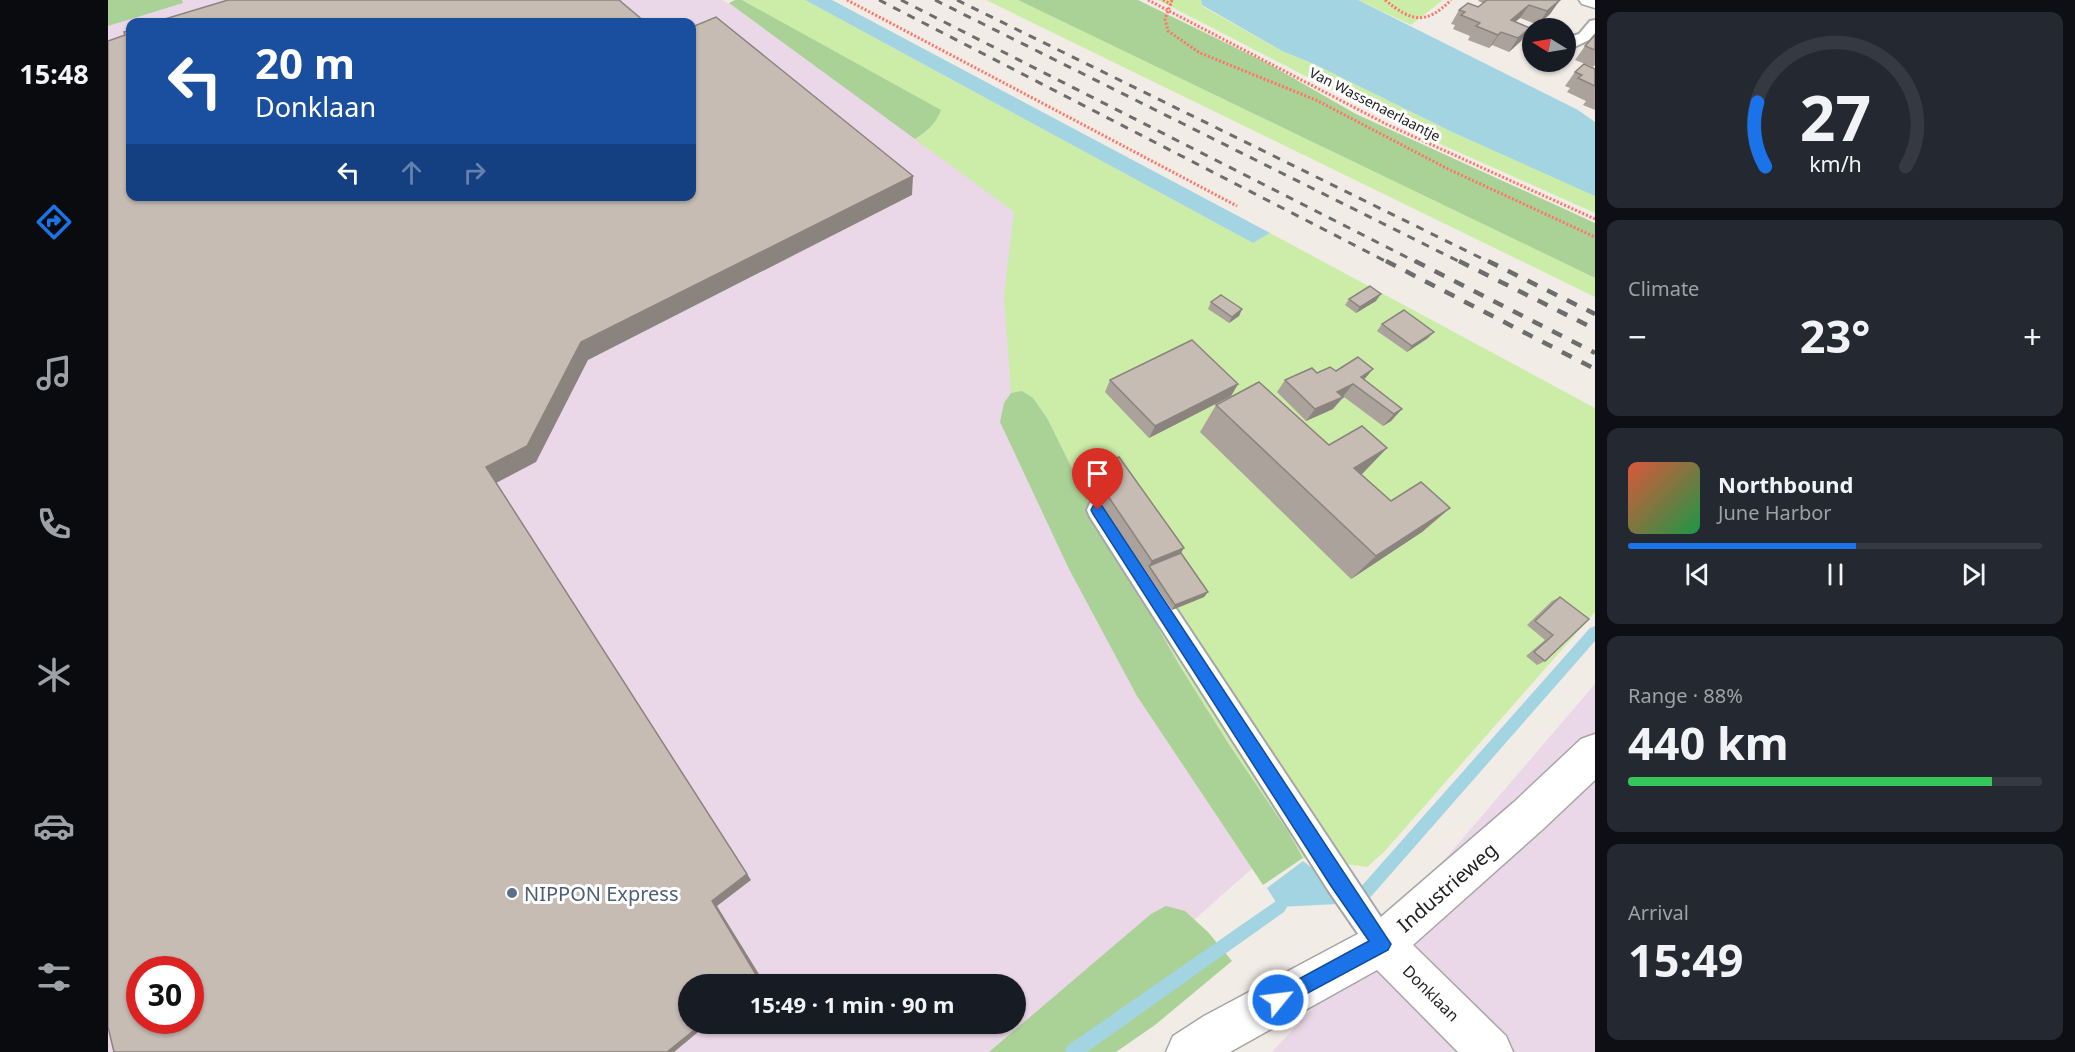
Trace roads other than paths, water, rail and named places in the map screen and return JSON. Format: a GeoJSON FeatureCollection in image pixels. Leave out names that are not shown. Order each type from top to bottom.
{"type":"FeatureCollection","features":[{"type":"Feature","properties":{"kind":"street"},"geometry":{"type":"LineString","coordinates":[[1589,0],[1595,2]]}},
{"type":"Feature","properties":{"kind":"street","name":"Industrieweg"},"geometry":{"type":"LineString","coordinates":[[1188,1052],[1229,1027],[1382,944],[1528,816],[1595,753]]}},
{"type":"Feature","properties":{"kind":"street","name":"Donklaan"},"geometry":{"type":"LineString","coordinates":[[1382,944],[1490,1052]]}},
{"type":"Feature","properties":{"kind":"lane"},"geometry":{"type":"LineString","coordinates":[[1576,40],[1584,37],[1595,24]]}},
{"type":"Feature","properties":{"kind":"lane","name":"Donklaan"},"geometry":{"type":"LineString","coordinates":[[1098,510],[1382,944]]}},
{"type":"Feature","properties":{"kind":"water"},"geometry":{"type":"Polygon","coordinates":[[[805,0],[832,0],[1270,233],[1253,243],[805,0]]]}},
{"type":"Feature","properties":{"kind":"water"},"geometry":{"type":"Polygon","coordinates":[[[1201,0],[1358,0],[1578,110],[1595,122],[1595,196],[1452,132],[1314,64],[1282,51],[1202,5],[1201,0]]]}},
{"type":"Feature","properties":{"kind":"water"},"geometry":{"type":"Polygon","coordinates":[[[1303,861],[1356,903],[1279,907],[1267,888],[1303,861]]]}},
{"type":"Feature","properties":{"kind":"waterway"},"geometry":{"type":"LineString","coordinates":[[1356,903],[1595,632]]}},
{"type":"Feature","properties":{"kind":"waterway"},"geometry":{"type":"LineString","coordinates":[[1073,1052],[1279,907]]}},
{"type":"Feature","properties":{"kind":"railway"},"geometry":{"type":"LineString","coordinates":[[879,0],[1389,263]]}},
{"type":"Feature","properties":{"kind":"railway"},"geometry":{"type":"LineString","coordinates":[[901,0],[1418,263]]}},
{"type":"Feature","properties":{"kind":"railway"},"geometry":{"type":"LineString","coordinates":[[935,0],[1462,263]]}},
{"type":"Feature","properties":{"kind":"railway"},"geometry":{"type":"LineString","coordinates":[[957,0],[1491,263]]}},
{"type":"Feature","properties":{"kind":"railway"},"geometry":{"type":"LineString","coordinates":[[1386,261],[1595,369]]}},
{"type":"Feature","properties":{"kind":"railway"},"geometry":{"type":"LineString","coordinates":[[1415,261],[1595,353]]}},
{"type":"Feature","properties":{"kind":"railway"},"geometry":{"type":"LineString","coordinates":[[1459,261],[1595,329]]}},
{"type":"Feature","properties":{"kind":"railway"},"geometry":{"type":"LineString","coordinates":[[1488,261],[1595,314]]}},
{"type":"Feature","properties":{"kind":"place","name":"NIPPON Express"},"geometry":{"type":"Point","coordinates":[512,893]}}]}
